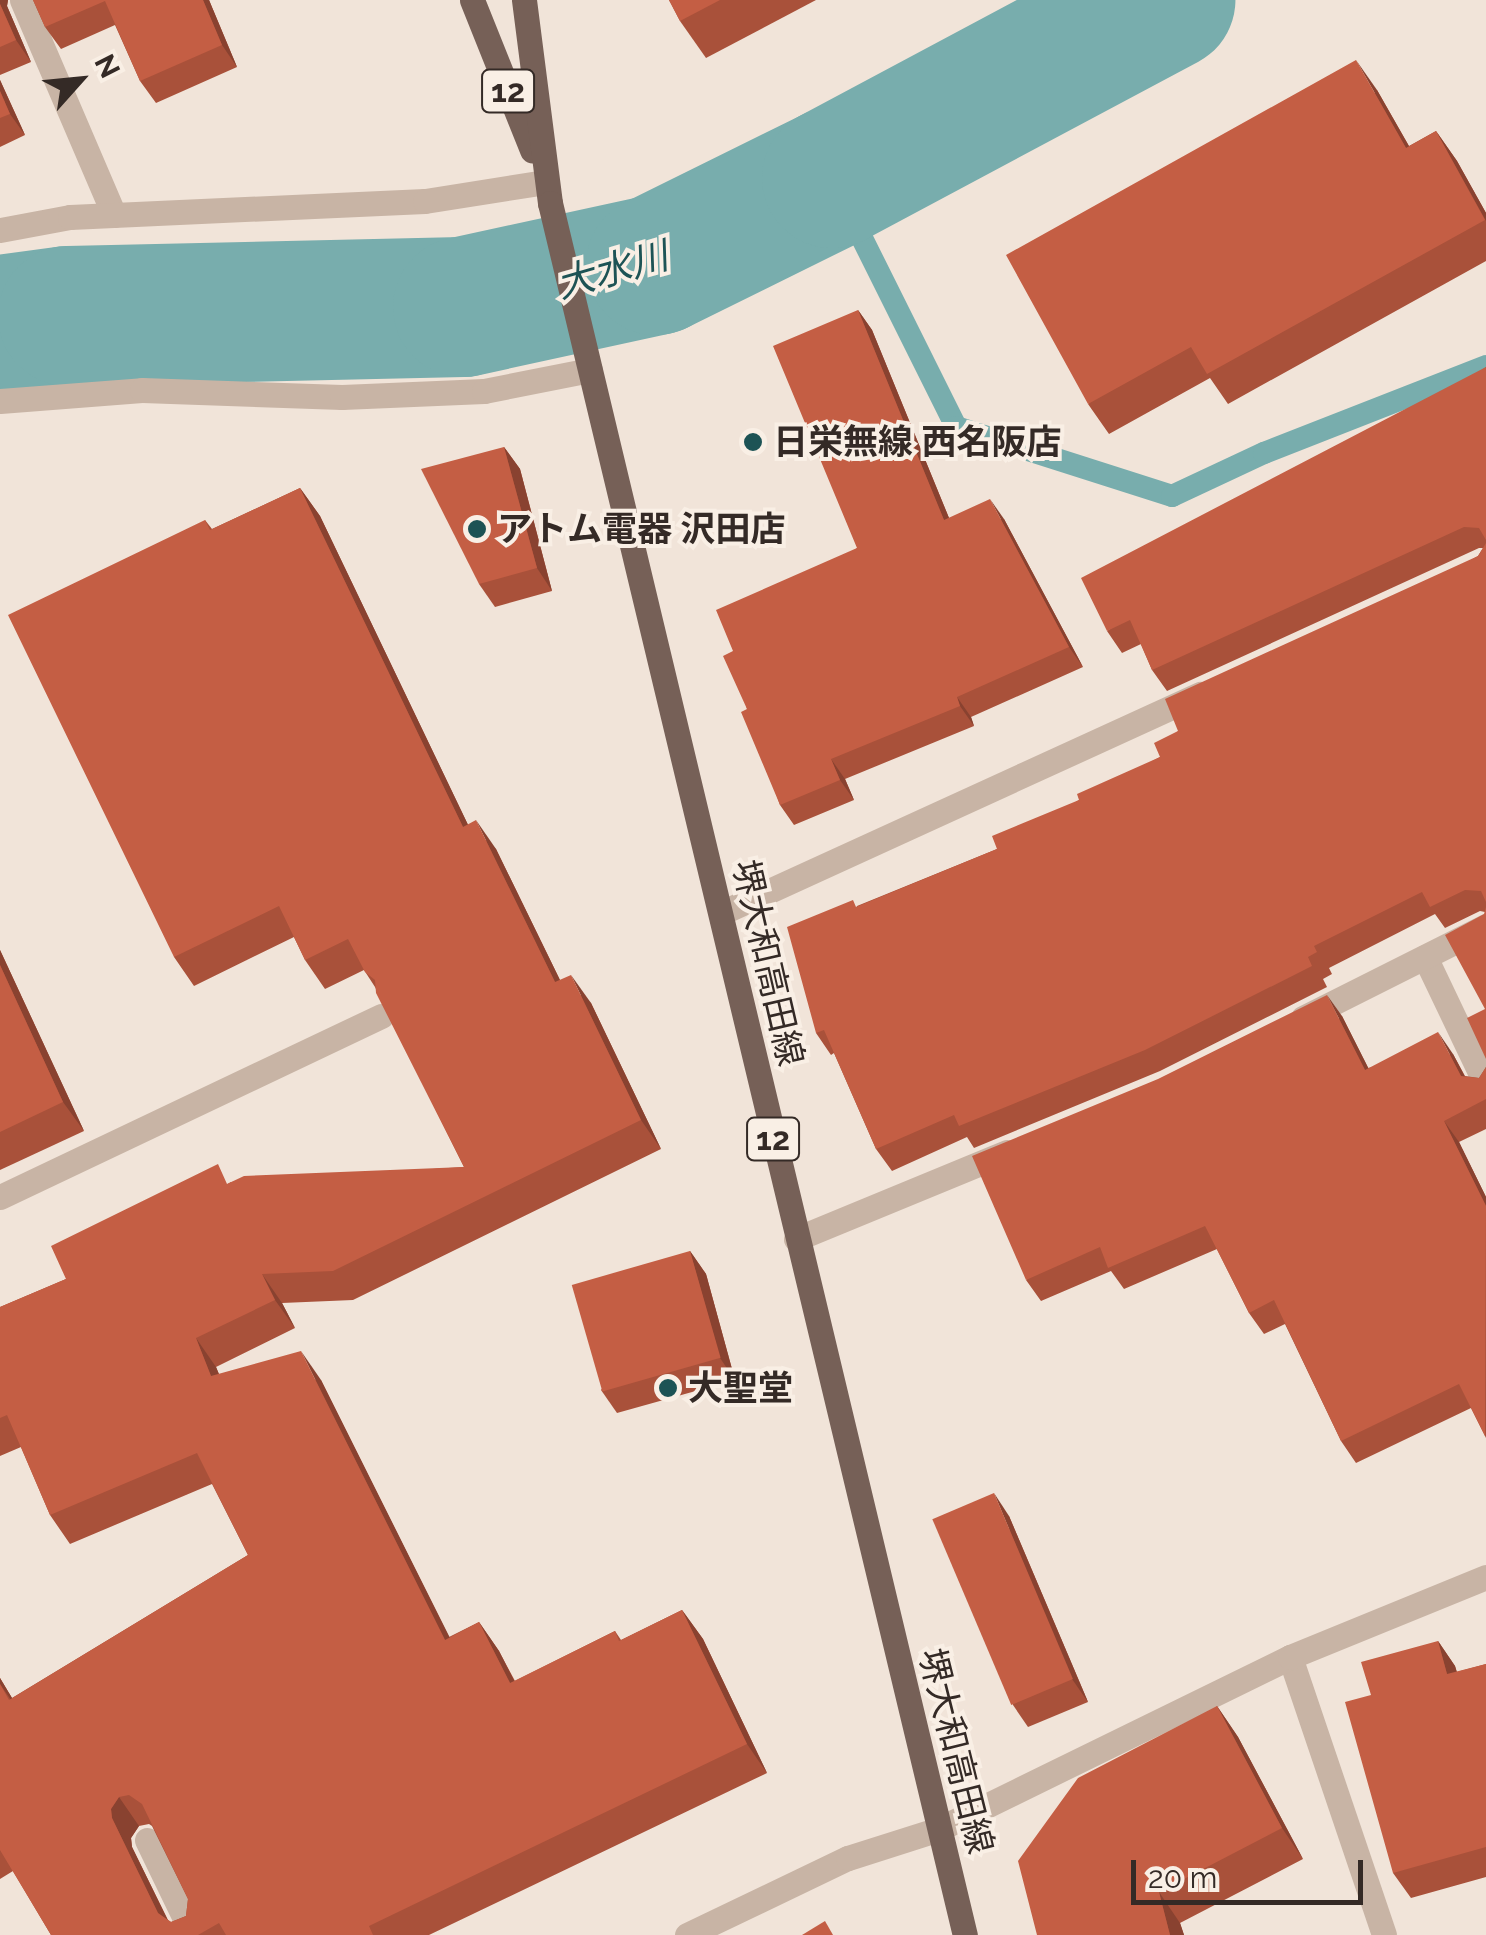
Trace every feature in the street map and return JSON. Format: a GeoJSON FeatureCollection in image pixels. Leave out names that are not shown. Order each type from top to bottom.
{"type":"FeatureCollection","features":[{"type":"Feature","properties":{"kind":"main road","name":"堺大和高田線"},"geometry":{"type":"LineString","coordinates":[[472,0],[547,192]]}},
{"type":"Feature","properties":{"kind":"main road","name":"堺大和高田線"},"geometry":{"type":"LineString","coordinates":[[524,0],[547,192],[964,1935]]}},
{"type":"Feature","properties":{"kind":"street"},"geometry":{"type":"LineString","coordinates":[[22,0],[114,215]]}},
{"type":"Feature","properties":{"kind":"street"},"geometry":{"type":"LineString","coordinates":[[0,230],[114,215],[547,192]]}},
{"type":"Feature","properties":{"kind":"street"},"geometry":{"type":"LineString","coordinates":[[0,401],[142,390],[342,397],[484,391],[590,370]]}},
{"type":"Feature","properties":{"kind":"street"},"geometry":{"type":"LineString","coordinates":[[721,912],[1216,686]]}},
{"type":"Feature","properties":{"kind":"street"},"geometry":{"type":"LineString","coordinates":[[1287,1026],[1486,926]]}},
{"type":"Feature","properties":{"kind":"street"},"geometry":{"type":"LineString","coordinates":[[1425,956],[1486,1085]]}},
{"type":"Feature","properties":{"kind":"street"},"geometry":{"type":"LineString","coordinates":[[0,1197],[381,1016]]}},
{"type":"Feature","properties":{"kind":"street"},"geometry":{"type":"LineString","coordinates":[[796,1239],[1039,1138]]}},
{"type":"Feature","properties":{"kind":"street"},"geometry":{"type":"LineString","coordinates":[[687,1935],[848,1858],[939,1829],[1290,1656],[1486,1577]]}},
{"type":"Feature","properties":{"kind":"street"},"geometry":{"type":"LineString","coordinates":[[1290,1656],[1384,1935]]}},
{"type":"Feature","properties":{"kind":"street"},"geometry":{"type":"LineString","coordinates":[[147,1840],[193,1935]]}},
{"type":"Feature","properties":{"kind":"building"},"geometry":{"type":"Polygon","coordinates":[[[33,0],[203,0],[222,45],[140,81],[105,1],[45,27],[33,0]]]}},
{"type":"Feature","properties":{"kind":"building"},"geometry":{"type":"Polygon","coordinates":[[[669,0],[720,0],[680,21],[669,0]]]}},
{"type":"Feature","properties":{"kind":"building"},"geometry":{"type":"Polygon","coordinates":[[[0,4],[16,40],[0,47],[0,4]]]}},
{"type":"Feature","properties":{"kind":"building"},"geometry":{"type":"Polygon","coordinates":[[[1356,60],[1406,148],[1436,131],[1485,220],[1207,374],[1191,347],[1088,404],[1006,255],[1356,60]]]}},
{"type":"Feature","properties":{"kind":"building"},"geometry":{"type":"Polygon","coordinates":[[[0,91],[10,114],[0,118],[0,91]]]}},
{"type":"Feature","properties":{"kind":"building"},"geometry":{"type":"Polygon","coordinates":[[[858,310],[944,520],[990,499],[1069,647],[957,697],[960,706],[831,759],[840,780],[780,805],[741,712],[747,709],[723,656],[733,651],[716,610],[857,548],[773,346],[858,310]]]}},
{"type":"Feature","properties":{"kind":"building"},"geometry":{"type":"Polygon","coordinates":[[[1486,367],[1486,540],[1479,528],[1464,527],[1152,670],[1130,620],[1107,631],[1081,578],[1486,367]]]}},
{"type":"Feature","properties":{"kind":"building"},"geometry":{"type":"Polygon","coordinates":[[[504,447],[537,568],[479,584],[421,469],[504,447]]]}},
{"type":"Feature","properties":{"kind":"building"},"geometry":{"type":"Polygon","coordinates":[[[300,488],[463,827],[476,820],[555,982],[571,975],[641,1120],[333,1271],[262,1274],[275,1300],[196,1338],[211,1376],[301,1351],[445,1640],[479,1622],[510,1683],[615,1631],[619,1641],[682,1610],[747,1744],[369,1926],[373,1935],[226,1935],[219,1923],[198,1935],[51,1935],[0,1850],[0,1684],[9,1700],[248,1555],[197,1453],[50,1515],[7,1415],[0,1418],[0,1307],[66,1279],[51,1246],[218,1164],[227,1184],[244,1176],[464,1167],[376,993],[375,980],[365,972],[348,939],[305,960],[279,906],[174,957],[8,615],[205,520],[210,530],[300,488]],[[129,1795],[119,1797],[111,1809],[112,1818],[158,1913],[171,1922],[186,1916],[188,1899],[142,1804],[129,1795]]]}},
{"type":"Feature","properties":{"kind":"building"},"geometry":{"type":"Polygon","coordinates":[[[1486,543],[1486,902],[1481,891],[1465,890],[1430,907],[1422,892],[1314,946],[1317,952],[1308,957],[1312,966],[1145,1050],[959,1126],[954,1115],[876,1149],[824,1030],[816,1033],[787,927],[853,900],[856,907],[997,849],[992,836],[1079,800],[1077,794],[1160,757],[1154,743],[1178,731],[1165,699],[1478,556],[1486,543]]]}},
{"type":"Feature","properties":{"kind":"building"},"geometry":{"type":"Polygon","coordinates":[[[1486,907],[1486,1059],[1467,1018],[1485,1009],[1445,935],[1484,914],[1486,907]]]}},
{"type":"Feature","properties":{"kind":"building"},"geometry":{"type":"Polygon","coordinates":[[[0,965],[63,1102],[0,1132],[0,965]]]}},
{"type":"Feature","properties":{"kind":"building"},"geometry":{"type":"Polygon","coordinates":[[[1327,995],[1365,1070],[1438,1032],[1461,1076],[1479,1078],[1486,1067],[1486,1099],[1444,1121],[1486,1206],[1485,1436],[1459,1384],[1341,1441],[1274,1300],[1249,1313],[1205,1226],[1108,1268],[1100,1247],[1026,1280],[972,1156],[1158,1079],[1327,995]]]}},
{"type":"Feature","properties":{"kind":"building"},"geometry":{"type":"Polygon","coordinates":[[[690,1251],[721,1358],[602,1392],[572,1285],[690,1251]]]}},
{"type":"Feature","properties":{"kind":"building"},"geometry":{"type":"Polygon","coordinates":[[[994,1493],[1073,1679],[1011,1705],[932,1519],[994,1493]]]}},
{"type":"Feature","properties":{"kind":"building"},"geometry":{"type":"Polygon","coordinates":[[[1438,1641],[1447,1674],[1486,1664],[1486,1847],[1393,1873],[1345,1702],[1371,1695],[1361,1662],[1438,1641]]]}},
{"type":"Feature","properties":{"kind":"building"},"geometry":{"type":"Polygon","coordinates":[[[1217,1706],[1282,1828],[1159,1892],[1170,1935],[1037,1935],[1018,1861],[1078,1778],[1217,1706]]]}},
{"type":"Feature","properties":{"kind":"building"},"geometry":{"type":"Polygon","coordinates":[[[825,1921],[833,1935],[802,1935],[825,1921]]]}},
{"type":"Feature","properties":{"kind":"waterway","name":"大水川"},"geometry":{"type":"LineString","coordinates":[[0,325],[68,316],[463,307],[656,265],[832,178],[1166,0]]}},
{"type":"Feature","properties":{"kind":"waterway"},"geometry":{"type":"LineString","coordinates":[[832,178],[956,427],[1172,496],[1264,453],[1486,366]]}},
{"type":"Feature","properties":{"kind":"place","name":"日栄無線 西名阪店"},"geometry":{"type":"Point","coordinates":[753,442]}},
{"type":"Feature","properties":{"kind":"place","name":"アトム電器 沢田店"},"geometry":{"type":"Point","coordinates":[477,529]}},
{"type":"Feature","properties":{"kind":"place","name":"大聖堂"},"geometry":{"type":"Point","coordinates":[668,1388]}}]}
